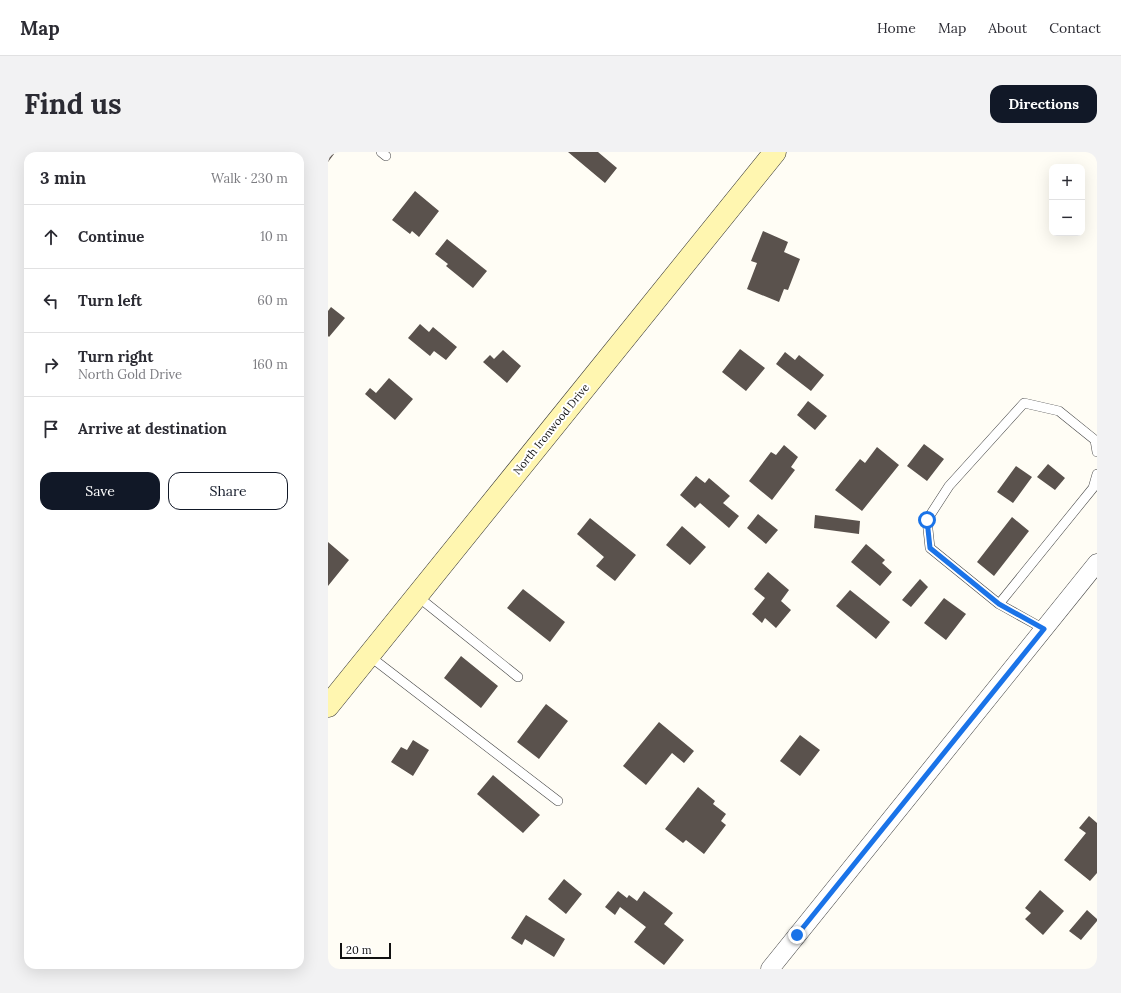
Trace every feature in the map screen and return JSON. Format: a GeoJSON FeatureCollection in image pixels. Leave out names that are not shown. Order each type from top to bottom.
{"type":"FeatureCollection","features":[{"type":"Feature","properties":{"kind":"main road","name":"North Ironwood Drive"},"geometry":{"type":"LineString","coordinates":[[328,706],[775,152]]}},
{"type":"Feature","properties":{"kind":"street"},"geometry":{"type":"LineString","coordinates":[[770,969],[1097,563]]}},
{"type":"Feature","properties":{"kind":"lane"},"geometry":{"type":"LineString","coordinates":[[1044,629],[999,604],[930,548],[927,520],[949,486],[1024,403],[1059,411],[1095,440],[1097,452]]}},
{"type":"Feature","properties":{"kind":"lane"},"geometry":{"type":"LineString","coordinates":[[999,604],[1093,488],[1097,474]]}},
{"type":"Feature","properties":{"kind":"lane"},"geometry":{"type":"LineString","coordinates":[[417,596],[518,677]]}},
{"type":"Feature","properties":{"kind":"lane"},"geometry":{"type":"LineString","coordinates":[[368,655],[558,801]]}},
{"type":"Feature","properties":{"kind":"building"},"geometry":{"type":"Polygon","coordinates":[[[328,152],[334,154],[328,162],[328,152]]]}},
{"type":"Feature","properties":{"kind":"building"},"geometry":{"type":"Polygon","coordinates":[[[568,152],[598,152],[617,168],[605,183],[568,152]]]}},
{"type":"Feature","properties":{"kind":"building"},"geometry":{"type":"Polygon","coordinates":[[[415,191],[439,211],[419,237],[412,231],[410,234],[392,220],[415,191]]]}},
{"type":"Feature","properties":{"kind":"building"},"geometry":{"type":"Polygon","coordinates":[[[763,231],[788,242],[784,252],[800,259],[788,290],[784,289],[779,302],[747,289],[757,263],[751,261],[763,231]]]}},
{"type":"Feature","properties":{"kind":"building"},"geometry":{"type":"Polygon","coordinates":[[[447,239],[487,271],[473,288],[446,266],[448,264],[435,254],[447,239]]]}},
{"type":"Feature","properties":{"kind":"building"},"geometry":{"type":"Polygon","coordinates":[[[331,307],[345,318],[329,337],[328,311],[331,307]]]}},
{"type":"Feature","properties":{"kind":"building"},"geometry":{"type":"Polygon","coordinates":[[[420,324],[429,332],[433,327],[457,347],[446,360],[434,351],[430,356],[408,338],[420,324]]]}},
{"type":"Feature","properties":{"kind":"building"},"geometry":{"type":"Polygon","coordinates":[[[740,349],[765,368],[746,391],[722,372],[740,349]]]}},
{"type":"Feature","properties":{"kind":"building"},"geometry":{"type":"Polygon","coordinates":[[[503,350],[521,366],[507,383],[483,362],[490,355],[494,359],[503,350]]]}},
{"type":"Feature","properties":{"kind":"building"},"geometry":{"type":"Polygon","coordinates":[[[785,352],[795,360],[799,355],[824,375],[811,391],[776,364],[785,352]]]}},
{"type":"Feature","properties":{"kind":"building"},"geometry":{"type":"Polygon","coordinates":[[[389,378],[413,399],[395,420],[365,394],[370,388],[376,393],[389,378]]]}},
{"type":"Feature","properties":{"kind":"building"},"geometry":{"type":"Polygon","coordinates":[[[808,401],[827,416],[815,430],[797,415],[808,401]]]}},
{"type":"Feature","properties":{"kind":"building"},"geometry":{"type":"Polygon","coordinates":[[[924,444],[944,459],[927,481],[907,466],[924,444]]]}},
{"type":"Feature","properties":{"kind":"building"},"geometry":{"type":"Polygon","coordinates":[[[784,445],[798,457],[791,467],[795,470],[772,500],[749,481],[771,452],[776,455],[784,445]]]}},
{"type":"Feature","properties":{"kind":"building"},"geometry":{"type":"Polygon","coordinates":[[[877,447],[899,465],[862,511],[835,490],[860,459],[865,463],[877,447]]]}},
{"type":"Feature","properties":{"kind":"building"},"geometry":{"type":"Polygon","coordinates":[[[1048,464],[1065,478],[1055,490],[1037,477],[1048,464]]]}},
{"type":"Feature","properties":{"kind":"building"},"geometry":{"type":"Polygon","coordinates":[[[1016,466],[1032,477],[1013,503],[997,492],[1016,466]]]}},
{"type":"Feature","properties":{"kind":"building"},"geometry":{"type":"Polygon","coordinates":[[[696,476],[705,483],[709,478],[730,496],[723,503],[739,516],[729,528],[700,503],[695,508],[680,495],[696,476]]]}},
{"type":"Feature","properties":{"kind":"building"},"geometry":{"type":"Polygon","coordinates":[[[758,514],[778,530],[766,544],[747,528],[758,514]]]}},
{"type":"Feature","properties":{"kind":"building"},"geometry":{"type":"Polygon","coordinates":[[[815,515],[860,521],[859,534],[814,528],[815,515]]]}},
{"type":"Feature","properties":{"kind":"building"},"geometry":{"type":"Polygon","coordinates":[[[1012,517],[1029,531],[994,576],[977,562],[1012,517]]]}},
{"type":"Feature","properties":{"kind":"building"},"geometry":{"type":"Polygon","coordinates":[[[590,518],[636,555],[615,581],[596,566],[604,557],[577,534],[590,518]]]}},
{"type":"Feature","properties":{"kind":"building"},"geometry":{"type":"Polygon","coordinates":[[[682,526],[706,547],[690,565],[666,545],[682,526]]]}},
{"type":"Feature","properties":{"kind":"building"},"geometry":{"type":"Polygon","coordinates":[[[328,542],[349,560],[328,586],[328,542]]]}},
{"type":"Feature","properties":{"kind":"building"},"geometry":{"type":"Polygon","coordinates":[[[866,544],[885,560],[882,563],[892,572],[880,586],[851,562],[866,544]]]}},
{"type":"Feature","properties":{"kind":"building"},"geometry":{"type":"Polygon","coordinates":[[[768,572],[789,590],[781,601],[791,610],[776,628],[765,618],[762,623],[752,614],[765,598],[754,589],[768,572]]]}},
{"type":"Feature","properties":{"kind":"building"},"geometry":{"type":"Polygon","coordinates":[[[920,579],[928,587],[911,607],[902,600],[920,579]]]}},
{"type":"Feature","properties":{"kind":"building"},"geometry":{"type":"Polygon","coordinates":[[[523,589],[565,622],[550,642],[507,608],[523,589]]]}},
{"type":"Feature","properties":{"kind":"building"},"geometry":{"type":"Polygon","coordinates":[[[850,590],[890,622],[876,639],[836,606],[850,590]]]}},
{"type":"Feature","properties":{"kind":"building"},"geometry":{"type":"Polygon","coordinates":[[[944,598],[966,614],[946,640],[924,623],[944,598]]]}},
{"type":"Feature","properties":{"kind":"building"},"geometry":{"type":"Polygon","coordinates":[[[461,656],[498,686],[481,708],[444,678],[461,656]]]}},
{"type":"Feature","properties":{"kind":"building"},"geometry":{"type":"Polygon","coordinates":[[[546,704],[568,721],[539,759],[517,742],[546,704]]]}},
{"type":"Feature","properties":{"kind":"building"},"geometry":{"type":"Polygon","coordinates":[[[659,722],[694,751],[684,763],[672,753],[646,785],[623,766],[659,722]]]}},
{"type":"Feature","properties":{"kind":"building"},"geometry":{"type":"Polygon","coordinates":[[[800,735],[820,750],[800,776],[780,761],[800,735]]]}},
{"type":"Feature","properties":{"kind":"building"},"geometry":{"type":"Polygon","coordinates":[[[413,740],[429,750],[413,776],[391,762],[401,747],[407,750],[413,740]]]}},
{"type":"Feature","properties":{"kind":"building"},"geometry":{"type":"Polygon","coordinates":[[[493,775],[540,815],[523,833],[477,794],[493,775]]]}},
{"type":"Feature","properties":{"kind":"building"},"geometry":{"type":"Polygon","coordinates":[[[698,787],[715,801],[713,804],[726,814],[721,821],[726,825],[704,854],[686,840],[683,843],[665,829],[698,787]]]}},
{"type":"Feature","properties":{"kind":"building"},"geometry":{"type":"Polygon","coordinates":[[[1089,816],[1097,823],[1097,873],[1090,881],[1064,860],[1086,833],[1079,828],[1089,816]]]}},
{"type":"Feature","properties":{"kind":"building"},"geometry":{"type":"Polygon","coordinates":[[[564,879],[582,894],[566,914],[548,899],[564,879]]]}},
{"type":"Feature","properties":{"kind":"building"},"geometry":{"type":"Polygon","coordinates":[[[1040,890],[1064,911],[1043,935],[1025,919],[1031,913],[1025,908],[1040,890]]]}},
{"type":"Feature","properties":{"kind":"building"},"geometry":{"type":"Polygon","coordinates":[[[618,891],[627,898],[629,895],[637,901],[644,891],[673,913],[664,924],[684,940],[664,965],[634,942],[646,927],[620,907],[615,915],[605,907],[618,891]]]}},
{"type":"Feature","properties":{"kind":"building"},"geometry":{"type":"Polygon","coordinates":[[[1087,910],[1097,919],[1097,921],[1081,940],[1069,931],[1087,910]]]}},
{"type":"Feature","properties":{"kind":"building"},"geometry":{"type":"Polygon","coordinates":[[[526,915],[565,939],[554,957],[525,939],[522,945],[511,938],[526,915]]]}},
{"type":"Feature","properties":{"kind":"route"},"geometry":{"type":"LineString","coordinates":[[797,935],[1044,629],[999,604],[930,548],[927,520]]}}]}
